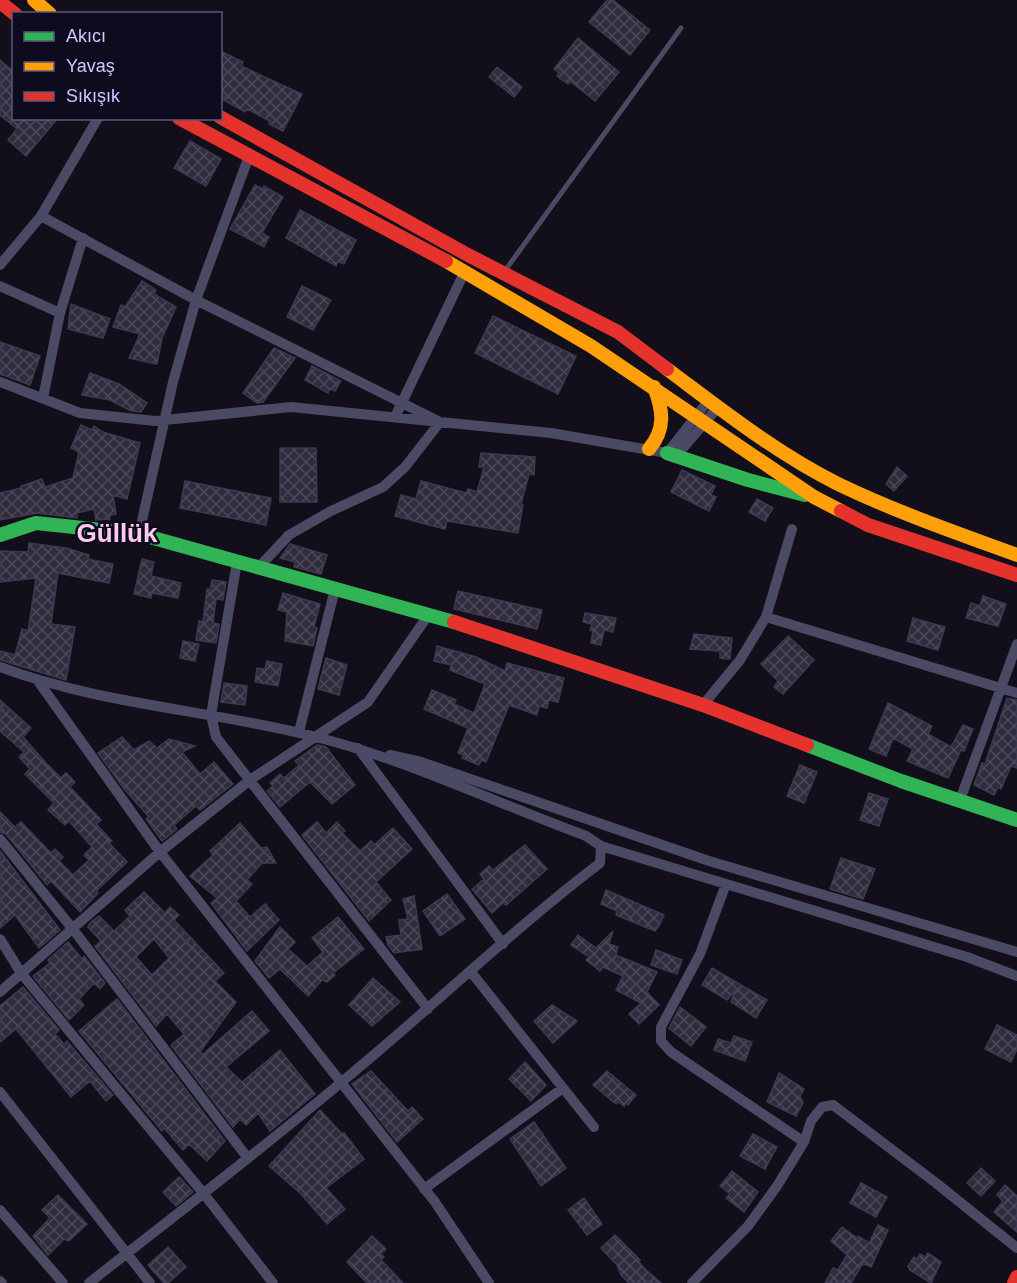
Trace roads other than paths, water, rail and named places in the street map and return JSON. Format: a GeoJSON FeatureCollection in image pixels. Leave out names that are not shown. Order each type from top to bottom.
{"type":"FeatureCollection","features":[{"type":"Feature","properties":{"kind":"street"},"geometry":{"type":"LineString","coordinates":[[34,0],[48,12]]}},
{"type":"Feature","properties":{"kind":"street"},"geometry":{"type":"LineString","coordinates":[[0,2],[12,12]]}},
{"type":"Feature","properties":{"kind":"street"},"geometry":{"type":"LineString","coordinates":[[222,118],[503,273],[618,332],[754,434],[837,483],[913,516],[1017,555]]}},
{"type":"Feature","properties":{"kind":"street"},"geometry":{"type":"LineString","coordinates":[[0,265],[41,216],[97,120]]}},
{"type":"Feature","properties":{"kind":"street"},"geometry":{"type":"LineString","coordinates":[[183,120],[465,271],[591,346],[814,497],[868,525],[1017,575]]}},
{"type":"Feature","properties":{"kind":"street"},"geometry":{"type":"LineString","coordinates":[[139,534],[196,300],[249,156]]}},
{"type":"Feature","properties":{"kind":"street"},"geometry":{"type":"LineString","coordinates":[[41,216],[196,300],[440,422]]}},
{"type":"Feature","properties":{"kind":"street"},"geometry":{"type":"LineString","coordinates":[[43,399],[60,313],[83,238]]}},
{"type":"Feature","properties":{"kind":"street"},"geometry":{"type":"LineString","coordinates":[[395,417],[404,403],[465,271]]}},
{"type":"Feature","properties":{"kind":"street"},"geometry":{"type":"LineString","coordinates":[[0,286],[60,313]]}},
{"type":"Feature","properties":{"kind":"street"},"geometry":{"type":"LineString","coordinates":[[0,382],[80,413],[165,420],[291,407],[551,433],[667,453],[748,480],[814,497]]}},
{"type":"Feature","properties":{"kind":"street"},"geometry":{"type":"LineString","coordinates":[[649,449],[658,440],[663,426],[664,412],[654,387]]}},
{"type":"Feature","properties":{"kind":"street"},"geometry":{"type":"LineString","coordinates":[[667,453],[684,447],[713,404]]}},
{"type":"Feature","properties":{"kind":"street"},"geometry":{"type":"LineString","coordinates":[[258,568],[289,535],[331,511],[383,487],[405,467],[440,422]]}},
{"type":"Feature","properties":{"kind":"street"},"geometry":{"type":"LineString","coordinates":[[0,535],[36,523],[139,534],[429,615],[703,705],[901,781],[1017,820]]}},
{"type":"Feature","properties":{"kind":"street"},"geometry":{"type":"LineString","coordinates":[[703,705],[740,660],[766,617],[792,530]]}},
{"type":"Feature","properties":{"kind":"street"},"geometry":{"type":"LineString","coordinates":[[237,562],[211,715],[216,737],[428,1009]]}},
{"type":"Feature","properties":{"kind":"street"},"geometry":{"type":"LineString","coordinates":[[298,732],[335,589]]}},
{"type":"Feature","properties":{"kind":"street"},"geometry":{"type":"LineString","coordinates":[[0,992],[160,852],[250,780],[368,702],[429,615]]}},
{"type":"Feature","properties":{"kind":"street"},"geometry":{"type":"LineString","coordinates":[[766,617],[1017,693]]}},
{"type":"Feature","properties":{"kind":"street"},"geometry":{"type":"LineString","coordinates":[[960,800],[1003,688],[1017,644]]}},
{"type":"Feature","properties":{"kind":"street"},"geometry":{"type":"LineString","coordinates":[[0,667],[38,681],[298,732],[421,762],[709,861],[1017,952]]}},
{"type":"Feature","properties":{"kind":"street"},"geometry":{"type":"LineString","coordinates":[[38,681],[160,852],[424,1189],[489,1283]]}},
{"type":"Feature","properties":{"kind":"street"},"geometry":{"type":"LineString","coordinates":[[357,748],[586,836],[601,846],[967,957],[1017,976]]}},
{"type":"Feature","properties":{"kind":"street"},"geometry":{"type":"LineString","coordinates":[[357,748],[502,944]]}},
{"type":"Feature","properties":{"kind":"street"},"geometry":{"type":"LineString","coordinates":[[0,839],[72,928],[247,1157]]}},
{"type":"Feature","properties":{"kind":"street"},"geometry":{"type":"LineString","coordinates":[[89,1283],[204,1194],[342,1082],[600,863],[601,846]]}},
{"type":"Feature","properties":{"kind":"street"},"geometry":{"type":"LineString","coordinates":[[726,884],[700,954],[661,1027],[661,1041],[671,1052],[804,1142]]}},
{"type":"Feature","properties":{"kind":"street"},"geometry":{"type":"LineString","coordinates":[[0,939],[21,973],[204,1194],[273,1283]]}},
{"type":"Feature","properties":{"kind":"street"},"geometry":{"type":"LineString","coordinates":[[471,972],[594,1127]]}},
{"type":"Feature","properties":{"kind":"street"},"geometry":{"type":"LineString","coordinates":[[424,1189],[563,1088]]}},
{"type":"Feature","properties":{"kind":"street"},"geometry":{"type":"LineString","coordinates":[[0,1092],[150,1283]]}},
{"type":"Feature","properties":{"kind":"street"},"geometry":{"type":"LineString","coordinates":[[692,1283],[748,1226],[804,1142],[811,1121],[822,1107],[833,1105],[1017,1248]]}},
{"type":"Feature","properties":{"kind":"street"},"geometry":{"type":"LineString","coordinates":[[0,1210],[63,1283]]}},
{"type":"Feature","properties":{"kind":"street"},"geometry":{"type":"LineString","coordinates":[[1014,1283],[1017,1277]]}},
{"type":"Feature","properties":{"kind":"lane"},"geometry":{"type":"LineString","coordinates":[[503,273],[681,28]]}},
{"type":"Feature","properties":{"kind":"district","name":"Güllük"},"geometry":{"type":"Point","coordinates":[117,533]}}]}
